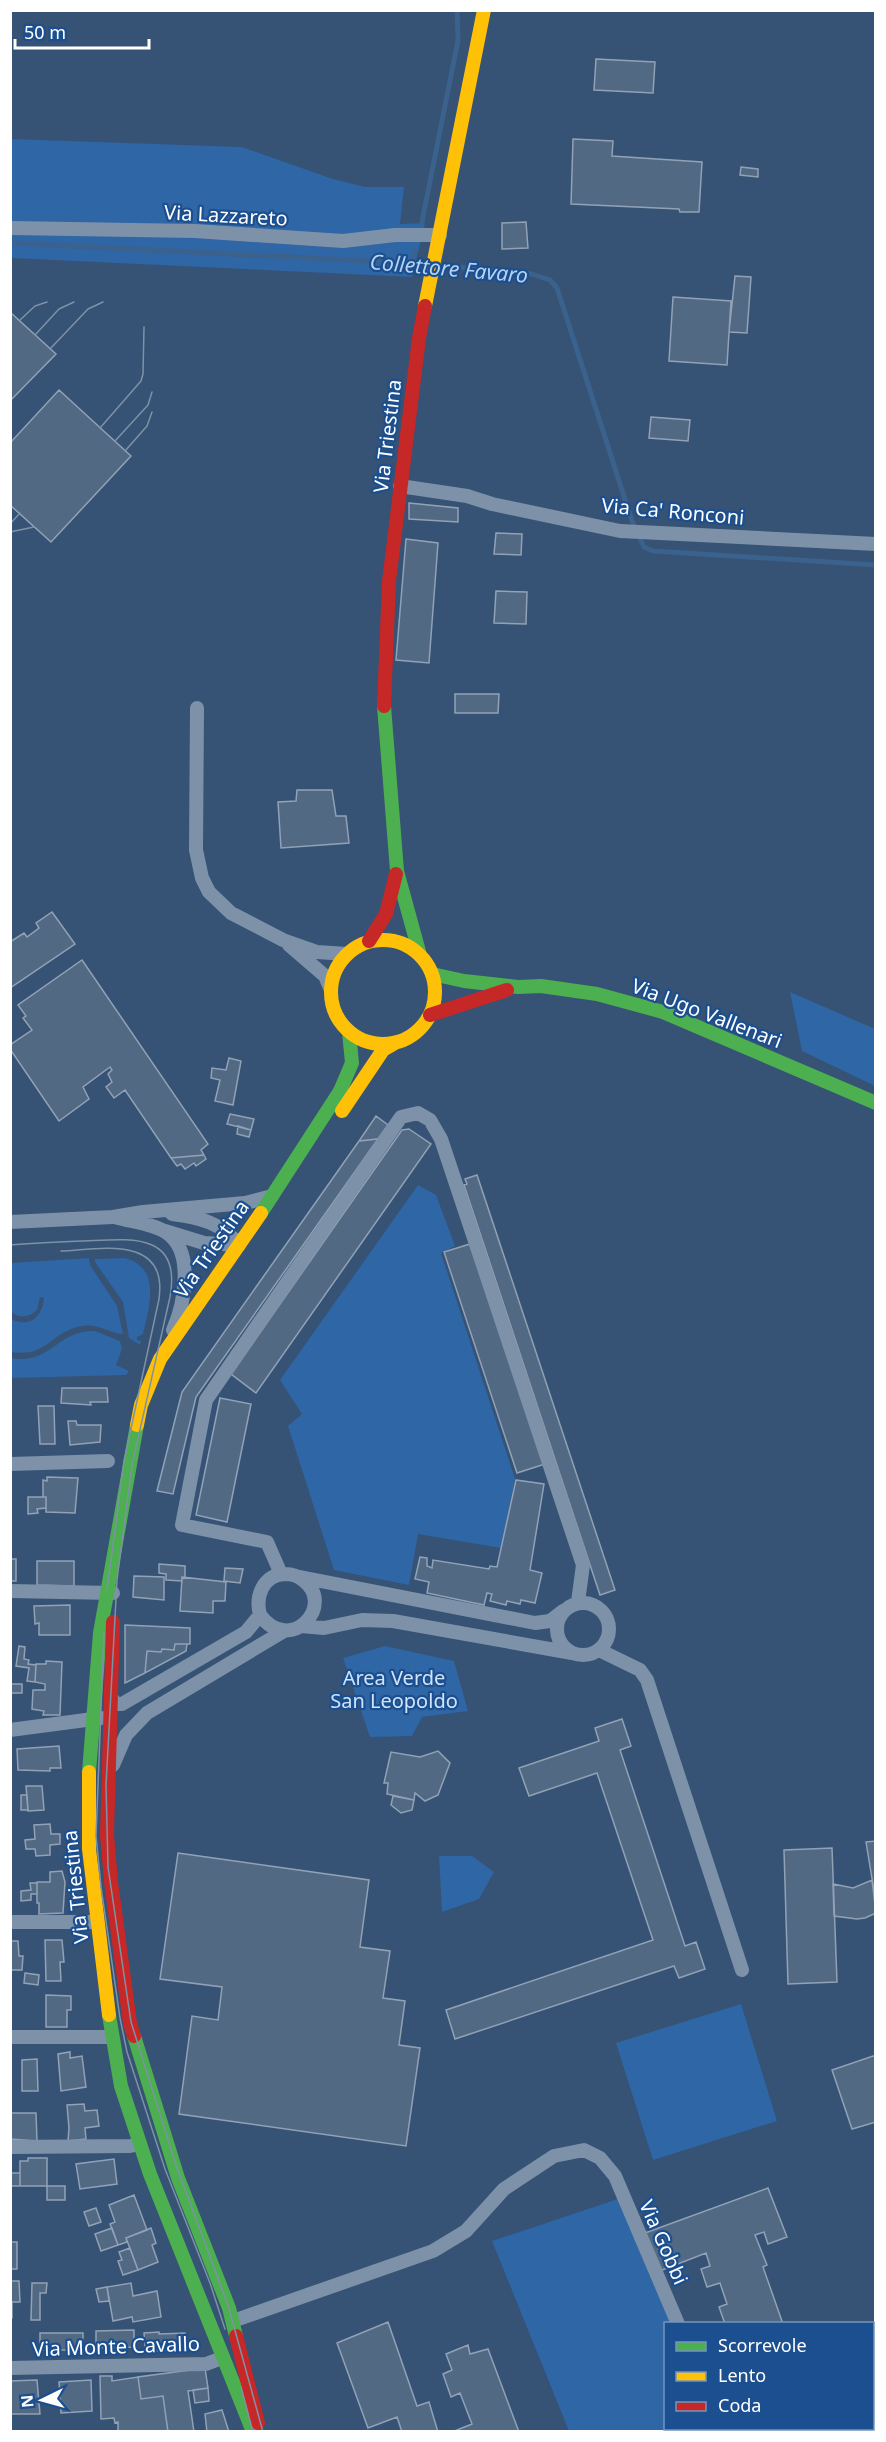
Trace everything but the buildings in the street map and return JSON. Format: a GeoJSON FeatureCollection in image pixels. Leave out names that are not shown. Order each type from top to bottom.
{"type":"FeatureCollection","features":[{"type":"Feature","properties":{"kind":"street","name":"Via Triestina"},"geometry":{"type":"LineString","coordinates":[[420,955],[397,871],[384,703],[389,581],[419,338],[484,10]]}},
{"type":"Feature","properties":{"kind":"street","name":"Via Lazzareto"},"geometry":{"type":"LineString","coordinates":[[10,228],[195,231],[343,241],[395,235],[439,239]]}},
{"type":"Feature","properties":{"kind":"street","name":"Via Ca' Ronconi"},"geometry":{"type":"LineString","coordinates":[[399,486],[467,496],[492,504],[620,531],[876,544]]}},
{"type":"Feature","properties":{"kind":"street"},"geometry":{"type":"LineString","coordinates":[[197,708],[196,850],[202,878],[217,902],[231,913],[283,939],[317,952],[347,954]]}},
{"type":"Feature","properties":{"kind":"street","name":"Via Triestina"},"geometry":{"type":"LineString","coordinates":[[369,941],[386,914],[397,871]]}},
{"type":"Feature","properties":{"kind":"street"},"geometry":{"type":"LineString","coordinates":[[283,939],[325,976],[336,1013],[349,1032],[363,1040],[379,1044],[395,1043],[410,1037],[422,1028],[430,1015],[435,987],[432,974],[420,955],[397,941],[383,940],[369,941],[347,954],[336,970],[331,990]]}},
{"type":"Feature","properties":{"kind":"street","name":"Via Ugo Vallenari"},"geometry":{"type":"LineString","coordinates":[[432,974],[464,981],[563,989],[630,1001],[673,1016],[876,1103]]}},
{"type":"Feature","properties":{"kind":"street","name":"Via Ugo Vallenari"},"geometry":{"type":"LineString","coordinates":[[430,1015],[518,987]]}},
{"type":"Feature","properties":{"kind":"street"},"geometry":{"type":"LineString","coordinates":[[281,1183],[344,1083],[352,1063],[349,1032]]}},
{"type":"Feature","properties":{"kind":"street","name":"Via Triestina"},"geometry":{"type":"LineString","coordinates":[[253,2432],[180,2248],[135,2145],[121,2086],[112,2037],[88,1837],[91,1720],[100,1633],[110,1593],[128,1464],[141,1404],[160,1359],[281,1183],[304,1168],[383,1050],[395,1043]]}},
{"type":"Feature","properties":{"kind":"street"},"geometry":{"type":"LineString","coordinates":[[281,1574],[267,1542],[182,1525],[206,1400],[401,1117],[418,1113],[430,1120],[441,1139],[556,1480],[583,1565],[578,1602]]}},
{"type":"Feature","properties":{"kind":"street"},"geometry":{"type":"LineString","coordinates":[[10,1222],[113,1217],[150,1211],[245,1203],[272,1196]]}},
{"type":"Feature","properties":{"kind":"street"},"geometry":{"type":"LineString","coordinates":[[150,1211],[186,1215],[216,1224],[230,1234],[239,1245]]}},
{"type":"Feature","properties":{"kind":"street"},"geometry":{"type":"LineString","coordinates":[[113,1217],[204,1243],[239,1245]]}},
{"type":"Feature","properties":{"kind":"street"},"geometry":{"type":"LineString","coordinates":[[160,1230],[171,1236],[176,1244],[183,1264],[185,1280],[181,1310],[160,1359]]}},
{"type":"Feature","properties":{"kind":"street"},"geometry":{"type":"LineString","coordinates":[[10,1464],[108,1461]]}},
{"type":"Feature","properties":{"kind":"street"},"geometry":{"type":"LineString","coordinates":[[284,1631],[274,1629],[260,1615],[257,1604],[259,1592],[264,1584],[272,1577],[281,1574],[535,1623],[550,1621],[578,1602],[596,1605],[607,1617],[609,1635],[599,1650]]}},
{"type":"Feature","properties":{"kind":"street"},"geometry":{"type":"LineString","coordinates":[[300,1577],[308,1584],[315,1600],[310,1618],[301,1626]]}},
{"type":"Feature","properties":{"kind":"street"},"geometry":{"type":"LineString","coordinates":[[10,1591],[110,1593]]}},
{"type":"Feature","properties":{"kind":"street","name":"Via Triestina"},"geometry":{"type":"LineString","coordinates":[[110,1593],[116,1701],[111,1716],[107,1817],[111,1882],[130,2023],[174,2166],[232,2321],[261,2432]]}},
{"type":"Feature","properties":{"kind":"street"},"geometry":{"type":"LineString","coordinates":[[563,1611],[558,1619],[556,1630],[559,1640],[572,1653]]}},
{"type":"Feature","properties":{"kind":"street"},"geometry":{"type":"LineString","coordinates":[[116,1701],[246,1632],[260,1615]]}},
{"type":"Feature","properties":{"kind":"street"},"geometry":{"type":"LineString","coordinates":[[100,1633],[104,1659],[101,1693],[111,1716],[116,1721],[127,1723],[284,1631],[301,1626],[324,1628],[362,1620],[393,1621],[581,1655],[599,1650],[631,1665],[640,1670],[647,1680],[742,1970]]}},
{"type":"Feature","properties":{"kind":"street"},"geometry":{"type":"LineString","coordinates":[[108,1778],[126,1735],[147,1713]]}},
{"type":"Feature","properties":{"kind":"street"},"geometry":{"type":"LineString","coordinates":[[10,1730],[111,1716]]}},
{"type":"Feature","properties":{"kind":"street"},"geometry":{"type":"LineString","coordinates":[[10,1922],[97,1922]]}},
{"type":"Feature","properties":{"kind":"street"},"geometry":{"type":"LineString","coordinates":[[10,2037],[112,2037]]}},
{"type":"Feature","properties":{"kind":"street"},"geometry":{"type":"LineString","coordinates":[[10,2146],[135,2145]]}},
{"type":"Feature","properties":{"kind":"street","name":"Via Gobbi"},"geometry":{"type":"LineString","coordinates":[[232,2321],[433,2251],[466,2231],[496,2197],[523,2176],[554,2156],[585,2150],[600,2158],[615,2176],[677,2322]]}},
{"type":"Feature","properties":{"kind":"street","name":"Via Triestina"},"geometry":{"type":"LineString","coordinates":[[180,2248],[214,2310],[232,2321]]}},
{"type":"Feature","properties":{"kind":"street","name":"Via Triestina"},"geometry":{"type":"LineString","coordinates":[[232,2321],[227,2327],[225,2341],[237,2396]]}},
{"type":"Feature","properties":{"kind":"street","name":"Via Monte Cavallo"},"geometry":{"type":"LineString","coordinates":[[10,2368],[206,2364],[222,2358]]}},
{"type":"Feature","properties":{"kind":"green space"},"geometry":{"type":"Polygon","coordinates":[[[11,139],[242,147],[333,179],[365,187],[404,187],[400,224],[425,223],[412,277],[11,258],[11,139]]]}},
{"type":"Feature","properties":{"kind":"green space"},"geometry":{"type":"Polygon","coordinates":[[[790,992],[875,1029],[875,1086],[802,1051],[790,992]]]}},
{"type":"Feature","properties":{"kind":"green space"},"geometry":{"type":"Polygon","coordinates":[[[418,1185],[436,1195],[455,1246],[441,1253],[515,1479],[501,1548],[418,1534],[409,1585],[334,1570],[288,1426],[302,1414],[280,1380],[418,1185]]]}},
{"type":"Feature","properties":{"kind":"green space"},"geometry":{"type":"Polygon","coordinates":[[[89,1258],[90,1265],[117,1306],[123,1334],[88,1325],[63,1333],[42,1348],[23,1353],[11,1352],[11,1319],[18,1322],[29,1322],[34,1319],[41,1311],[44,1298],[40,1297],[37,1310],[31,1315],[20,1316],[10,1311],[11,1263],[89,1258]]]}},
{"type":"Feature","properties":{"kind":"green space"},"geometry":{"type":"Polygon","coordinates":[[[125,1258],[137,1263],[149,1279],[148,1312],[143,1334],[137,1337],[137,1340],[141,1341],[140,1345],[129,1338],[123,1302],[95,1262],[95,1259],[125,1258]]]}},
{"type":"Feature","properties":{"kind":"green space"},"geometry":{"type":"Polygon","coordinates":[[[95,1331],[120,1341],[122,1349],[116,1365],[129,1371],[126,1375],[11,1378],[11,1358],[36,1357],[71,1336],[95,1331]]]}},
{"type":"Feature","properties":{"kind":"green space","name":"Area Verde San Leopoldo"},"geometry":{"type":"Polygon","coordinates":[[[385,1646],[454,1661],[468,1711],[422,1717],[412,1736],[370,1737],[343,1658],[385,1646]]]}},
{"type":"Feature","properties":{"kind":"green space"},"geometry":{"type":"Polygon","coordinates":[[[439,1856],[472,1856],[494,1872],[479,1899],[442,1912],[439,1856]]]}},
{"type":"Feature","properties":{"kind":"green space"},"geometry":{"type":"Polygon","coordinates":[[[741,2004],[777,2121],[653,2160],[616,2043],[741,2004]]]}},
{"type":"Feature","properties":{"kind":"green space"},"geometry":{"type":"Polygon","coordinates":[[[618,2199],[676,2322],[664,2322],[664,2430],[726,2431],[569,2431],[492,2241],[618,2199]]]}},
{"type":"Feature","properties":{"kind":"waterway"},"geometry":{"type":"LineString","coordinates":[[422,222],[458,40],[457,10]]}},
{"type":"Feature","properties":{"kind":"waterway","name":"Collettore Favaro"},"geometry":{"type":"LineString","coordinates":[[10,243],[428,264]]}},
{"type":"Feature","properties":{"kind":"waterway"},"geometry":{"type":"LineString","coordinates":[[412,263],[415,251]]}},
{"type":"Feature","properties":{"kind":"waterway","name":"Collettore Favaro"},"geometry":{"type":"LineString","coordinates":[[437,265],[532,274],[550,280],[557,288],[632,521],[644,547],[653,551],[876,565]]}},
{"type":"Feature","properties":{"kind":"tram line"},"geometry":{"type":"LineString","coordinates":[[20,320],[35,306],[47,302]]}},
{"type":"Feature","properties":{"kind":"tram line"},"geometry":{"type":"LineString","coordinates":[[35,335],[59,309],[74,302]]}},
{"type":"Feature","properties":{"kind":"tram line"},"geometry":{"type":"LineString","coordinates":[[50,349],[88,309],[103,302]]}},
{"type":"Feature","properties":{"kind":"tram line"},"geometry":{"type":"LineString","coordinates":[[100,428],[141,381],[144,327]]}},
{"type":"Feature","properties":{"kind":"tram line"},"geometry":{"type":"LineString","coordinates":[[115,441],[148,405],[152,392]]}},
{"type":"Feature","properties":{"kind":"tram line"},"geometry":{"type":"LineString","coordinates":[[125,451],[147,426],[152,412]]}},
{"type":"Feature","properties":{"kind":"tram line"},"geometry":{"type":"LineString","coordinates":[[10,524],[20,513]]}},
{"type":"Feature","properties":{"kind":"tram line"},"geometry":{"type":"LineString","coordinates":[[10,532],[34,527]]}},
{"type":"Feature","properties":{"kind":"tram line"},"geometry":{"type":"LineString","coordinates":[[10,1245],[134,1240],[160,1250],[168,1260],[172,1276],[170,1297],[132,1465],[117,1580],[106,1785],[108,1867],[131,2022],[176,2165],[228,2305],[263,2432]]}},
{"type":"Feature","properties":{"kind":"tram line"},"geometry":{"type":"LineString","coordinates":[[61,1251],[112,1248],[129,1250],[143,1255],[153,1264],[159,1278],[159,1299],[124,1461],[107,1590]]}},
{"type":"Feature","properties":{"kind":"tram line"},"geometry":{"type":"LineString","coordinates":[[104,1632],[96,1836],[120,2018],[127,2052],[165,2169],[210,2283],[225,2329]]}},
{"type":"Feature","properties":{"kind":"tram line"},"geometry":{"type":"LineString","coordinates":[[241,2387],[253,2432]]}},
{"type":"Feature","properties":{"kind":"traffic: fast"},"geometry":{"type":"LineString","coordinates":[[384,706],[397,871],[420,955]]}},
{"type":"Feature","properties":{"kind":"traffic: fast"},"geometry":{"type":"LineString","coordinates":[[432,974],[464,981],[518,987],[541,986],[597,994],[663,1012],[876,1103]]}},
{"type":"Feature","properties":{"kind":"traffic: fast"},"geometry":{"type":"LineString","coordinates":[[261,1213],[340,1091],[352,1063],[349,1032]]}},
{"type":"Feature","properties":{"kind":"traffic: fast"},"geometry":{"type":"LineString","coordinates":[[89,1772],[100,1633],[137,1425]]}},
{"type":"Feature","properties":{"kind":"traffic: fast"},"geometry":{"type":"LineString","coordinates":[[109,2015],[121,2086],[150,2174],[253,2432]]}},
{"type":"Feature","properties":{"kind":"traffic: fast"},"geometry":{"type":"LineString","coordinates":[[134,2036],[178,2178],[229,2308],[236,2336]]}},
{"type":"Feature","properties":{"kind":"traffic: slow"},"geometry":{"type":"LineString","coordinates":[[425,306],[484,10]]}},
{"type":"Feature","properties":{"kind":"traffic: slow"},"geometry":{"type":"LineString","coordinates":[[383,940],[403,944],[420,955],[431,972],[435,992],[431,1012],[420,1029],[403,1040],[383,1044],[363,1040],[346,1029],[335,1012],[331,992],[335,972],[346,955],[363,944],[383,940]]}},
{"type":"Feature","properties":{"kind":"traffic: slow"},"geometry":{"type":"LineString","coordinates":[[342,1111],[383,1050],[395,1043]]}},
{"type":"Feature","properties":{"kind":"traffic: slow"},"geometry":{"type":"LineString","coordinates":[[137,1425],[141,1405],[160,1359],[261,1213]]}},
{"type":"Feature","properties":{"kind":"traffic: slow"},"geometry":{"type":"LineString","coordinates":[[89,1772],[89,1849],[109,2015]]}},
{"type":"Feature","properties":{"kind":"traffic: jam"},"geometry":{"type":"LineString","coordinates":[[384,706],[389,581],[425,306]]}},
{"type":"Feature","properties":{"kind":"traffic: jam"},"geometry":{"type":"LineString","coordinates":[[369,941],[386,914],[396,874]]}},
{"type":"Feature","properties":{"kind":"traffic: jam"},"geometry":{"type":"LineString","coordinates":[[430,1015],[507,990]]}},
{"type":"Feature","properties":{"kind":"traffic: jam"},"geometry":{"type":"LineString","coordinates":[[113,1622],[107,1835],[111,1882],[130,2023],[134,2036]]}},
{"type":"Feature","properties":{"kind":"traffic: jam"},"geometry":{"type":"LineString","coordinates":[[236,2336],[258,2423]]}}]}
